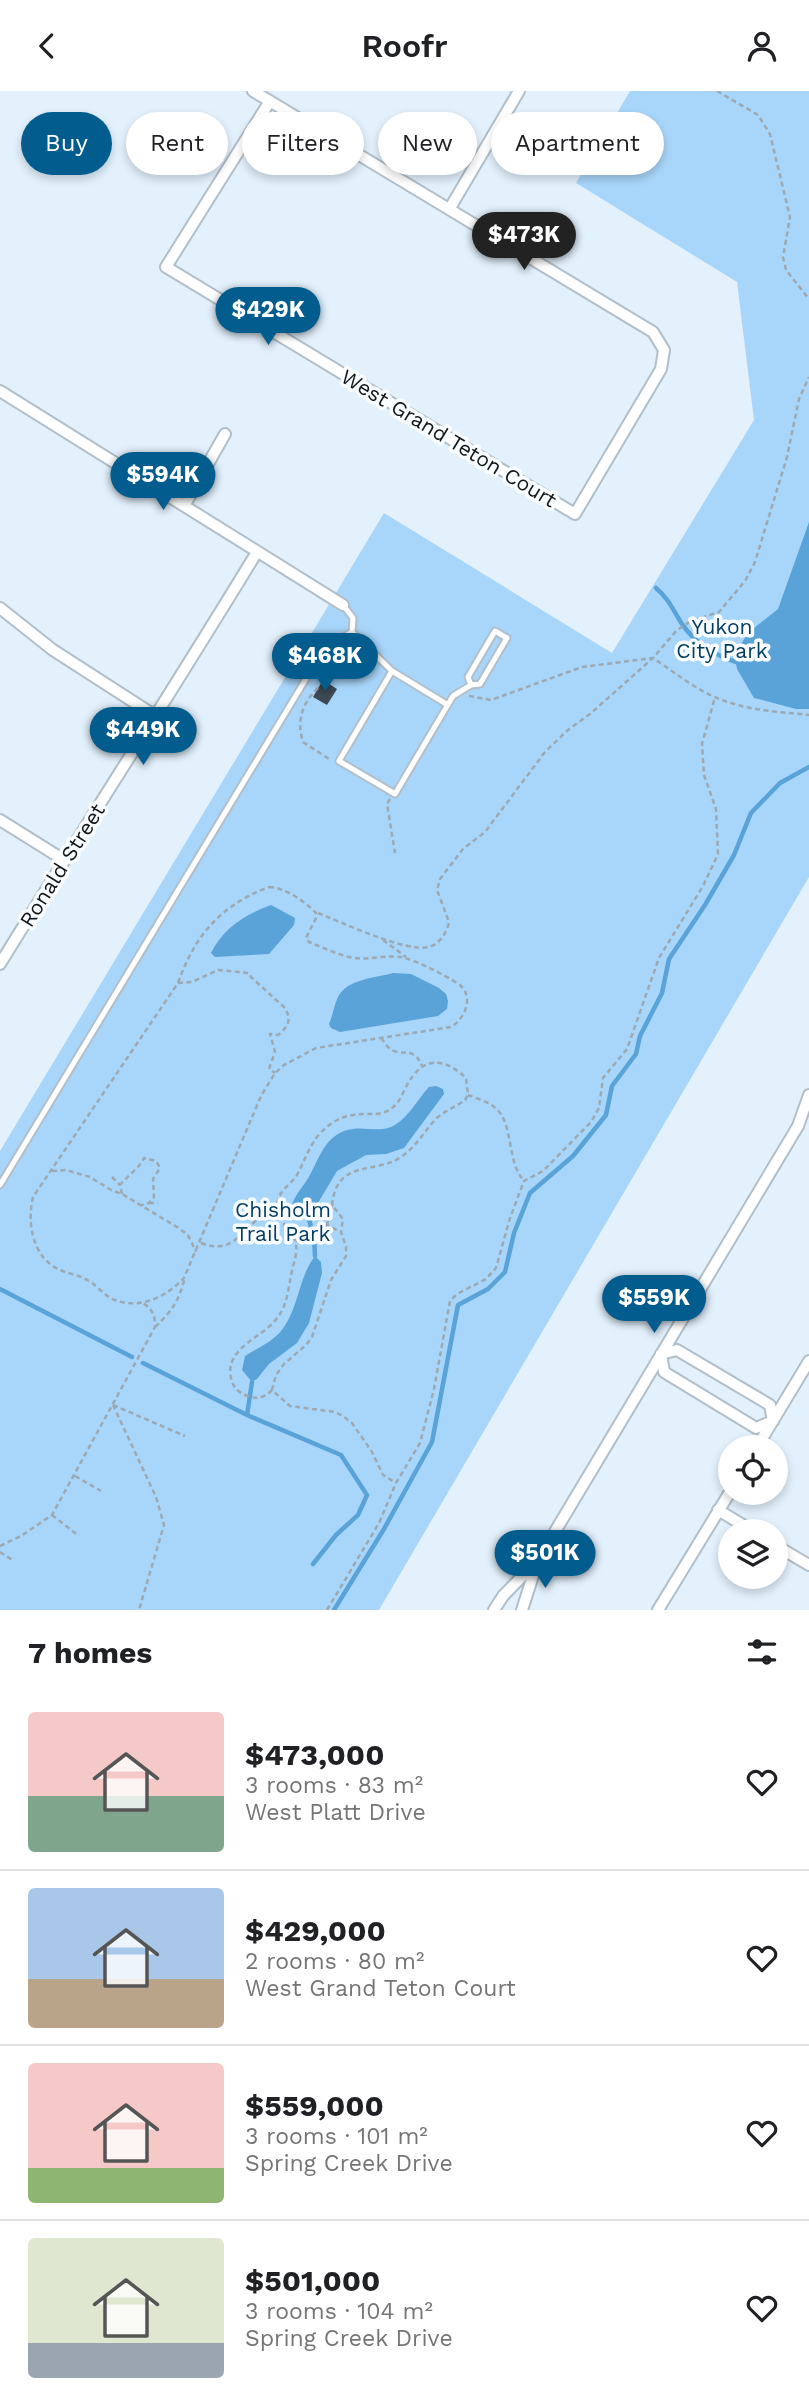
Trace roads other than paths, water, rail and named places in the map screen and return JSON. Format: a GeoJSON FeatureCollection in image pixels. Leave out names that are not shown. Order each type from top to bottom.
{"type":"FeatureCollection","features":[{"type":"Feature","properties":{"kind":"street"},"geometry":{"type":"LineString","coordinates":[[253,91],[450,208],[519,91]]}},
{"type":"Feature","properties":{"kind":"street","name":"West Grand Teton Court"},"geometry":{"type":"LineString","coordinates":[[270,101],[166,267],[575,514],[661,369],[664,350],[653,332],[450,208]]}},
{"type":"Feature","properties":{"kind":"street"},"geometry":{"type":"LineString","coordinates":[[0,391],[343,605]]}},
{"type":"Feature","properties":{"kind":"street"},"geometry":{"type":"LineString","coordinates":[[184,506],[225,434]]}},
{"type":"Feature","properties":{"kind":"street","name":"Ronald Street"},"geometry":{"type":"LineString","coordinates":[[0,964],[157,717],[257,552]]}},
{"type":"Feature","properties":{"kind":"street"},"geometry":{"type":"LineString","coordinates":[[0,608],[53,650],[157,717]]}},
{"type":"Feature","properties":{"kind":"street"},"geometry":{"type":"LineString","coordinates":[[0,820],[64,860]]}},
{"type":"Feature","properties":{"kind":"street"},"geometry":{"type":"LineString","coordinates":[[522,1610],[538,1560],[798,1126],[809,1095]]}},
{"type":"Feature","properties":{"kind":"street"},"geometry":{"type":"LineString","coordinates":[[798,1126],[809,1115]]}},
{"type":"Feature","properties":{"kind":"street"},"geometry":{"type":"LineString","coordinates":[[661,1354],[677,1350],[770,1405],[773,1421]]}},
{"type":"Feature","properties":{"kind":"street"},"geometry":{"type":"LineString","coordinates":[[661,1354],[664,1373],[756,1428],[773,1421]]}},
{"type":"Feature","properties":{"kind":"street"},"geometry":{"type":"LineString","coordinates":[[764,1435],[809,1361]]}},
{"type":"Feature","properties":{"kind":"street"},"geometry":{"type":"LineString","coordinates":[[658,1610],[721,1505]]}},
{"type":"Feature","properties":{"kind":"street"},"geometry":{"type":"LineString","coordinates":[[718,1510],[733,1519]]}},
{"type":"Feature","properties":{"kind":"street"},"geometry":{"type":"LineString","coordinates":[[788,1553],[809,1565]]}},
{"type":"Feature","properties":{"kind":"street"},"geometry":{"type":"LineString","coordinates":[[494,1610],[503,1596],[538,1560]]}},
{"type":"Feature","properties":{"kind":"lane"},"geometry":{"type":"LineString","coordinates":[[343,605],[353,618],[352,632]]}},
{"type":"Feature","properties":{"kind":"lane"},"geometry":{"type":"LineString","coordinates":[[393,671],[339,761],[393,794],[453,696],[471,685],[480,684],[508,638],[495,631],[468,677],[471,685]]}},
{"type":"Feature","properties":{"kind":"lane"},"geometry":{"type":"LineString","coordinates":[[352,632],[393,671],[447,705]]}},
{"type":"Feature","properties":{"kind":"lane"},"geometry":{"type":"LineString","coordinates":[[0,1185],[324,649],[352,632]]}},
{"type":"Feature","properties":{"kind":"waterway"},"geometry":{"type":"LineString","coordinates":[[656,588],[693,637],[713,652],[736,662]]}},
{"type":"Feature","properties":{"kind":"waterway"},"geometry":{"type":"LineString","coordinates":[[334,1610],[384,1529],[432,1442],[458,1305],[488,1289],[505,1272],[514,1233],[530,1193],[573,1156],[606,1115],[612,1086],[636,1054],[640,1036],[662,993],[669,959],[734,855],[751,813],[780,783],[809,767]]}},
{"type":"Feature","properties":{"kind":"waterway"},"geometry":{"type":"LineString","coordinates":[[307,1212],[314,1238],[315,1256]]}},
{"type":"Feature","properties":{"kind":"waterway"},"geometry":{"type":"LineString","coordinates":[[0,1289],[132,1357]]}},
{"type":"Feature","properties":{"kind":"waterway"},"geometry":{"type":"LineString","coordinates":[[143,1363],[247,1415],[341,1455],[367,1495],[358,1515],[336,1535],[313,1564]]}},
{"type":"Feature","properties":{"kind":"waterway"},"geometry":{"type":"LineString","coordinates":[[247,1415],[252,1382]]}},
{"type":"Feature","properties":{"kind":"park label","name":"Yukon City Park"},"geometry":{"type":"Point","coordinates":[722,638]}},
{"type":"Feature","properties":{"kind":"park label","name":"Chisholm Trail Park"},"geometry":{"type":"Point","coordinates":[283,1221]}}]}
